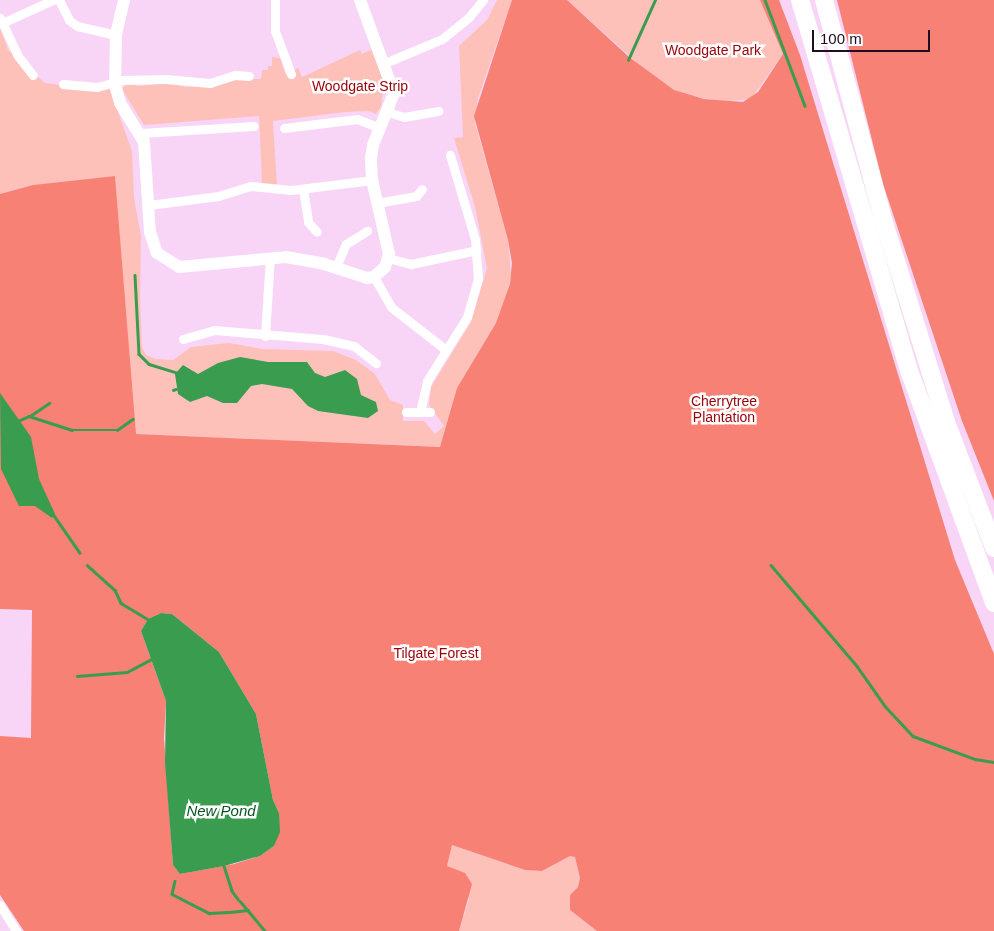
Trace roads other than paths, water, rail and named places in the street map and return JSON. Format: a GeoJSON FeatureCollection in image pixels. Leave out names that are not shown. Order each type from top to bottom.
{"type":"FeatureCollection","features":[{"type":"Feature","properties":{"kind":"highway"},"geometry":{"type":"LineString","coordinates":[[798,0],[810,32],[910,373],[994,603]]}},
{"type":"Feature","properties":{"kind":"highway"},"geometry":{"type":"LineString","coordinates":[[824,0],[885,226],[943,413],[994,548]]}},
{"type":"Feature","properties":{"kind":"street"},"geometry":{"type":"LineString","coordinates":[[33,75],[18,56],[1,20],[53,0]]}},
{"type":"Feature","properties":{"kind":"street"},"geometry":{"type":"LineString","coordinates":[[59,0],[69,20],[77,26],[116,35]]}},
{"type":"Feature","properties":{"kind":"street"},"geometry":{"type":"LineString","coordinates":[[124,0],[116,35],[115,82],[120,103],[141,133],[154,246],[162,259],[175,266],[188,268],[273,257],[336,267],[360,278],[374,276],[385,267],[388,258],[388,244],[372,180],[372,151],[387,112],[393,89],[363,1]]}},
{"type":"Feature","properties":{"kind":"street"},"geometry":{"type":"LineString","coordinates":[[275,0],[275,31],[290,74]]}},
{"type":"Feature","properties":{"kind":"street"},"geometry":{"type":"LineString","coordinates":[[385,63],[442,39],[469,17],[483,0]]}},
{"type":"Feature","properties":{"kind":"street"},"geometry":{"type":"LineString","coordinates":[[63,84],[97,87],[115,82],[166,79],[210,82],[235,75],[249,76]]}},
{"type":"Feature","properties":{"kind":"street"},"geometry":{"type":"LineString","coordinates":[[387,112],[404,117],[438,111]]}},
{"type":"Feature","properties":{"kind":"street"},"geometry":{"type":"LineString","coordinates":[[284,128],[357,119],[380,128]]}},
{"type":"Feature","properties":{"kind":"street"},"geometry":{"type":"LineString","coordinates":[[141,133],[254,126]]}},
{"type":"Feature","properties":{"kind":"street"},"geometry":{"type":"LineString","coordinates":[[420,412],[427,381],[471,308],[478,279],[477,250],[450,155]]}},
{"type":"Feature","properties":{"kind":"street"},"geometry":{"type":"LineString","coordinates":[[149,205],[218,196],[250,186],[277,190],[303,189],[372,180]]}},
{"type":"Feature","properties":{"kind":"street"},"geometry":{"type":"LineString","coordinates":[[303,189],[308,222],[317,232]]}},
{"type":"Feature","properties":{"kind":"street"},"geometry":{"type":"LineString","coordinates":[[377,203],[416,196],[422,189]]}},
{"type":"Feature","properties":{"kind":"street"},"geometry":{"type":"LineString","coordinates":[[336,267],[346,244],[367,231]]}},
{"type":"Feature","properties":{"kind":"street"},"geometry":{"type":"LineString","coordinates":[[388,258],[410,264],[477,250]]}},
{"type":"Feature","properties":{"kind":"street"},"geometry":{"type":"LineString","coordinates":[[265,336],[273,257]]}},
{"type":"Feature","properties":{"kind":"street"},"geometry":{"type":"LineString","coordinates":[[374,276],[392,307],[446,350]]}},
{"type":"Feature","properties":{"kind":"street"},"geometry":{"type":"LineString","coordinates":[[183,340],[210,331],[335,340],[354,346],[376,363]]}},
{"type":"Feature","properties":{"kind":"street"},"geometry":{"type":"LineString","coordinates":[[406,412],[430,412]]}},
{"type":"Feature","properties":{"kind":"street"},"geometry":{"type":"LineString","coordinates":[[0,905],[16,931]]}},
{"type":"Feature","properties":{"kind":"water"},"geometry":{"type":"Polygon","coordinates":[[[240,357],[268,362],[307,362],[315,373],[325,377],[345,370],[357,379],[361,395],[376,402],[378,411],[368,418],[318,411],[308,406],[292,389],[262,384],[251,386],[237,403],[223,403],[207,396],[190,402],[178,394],[175,374],[183,365],[198,374],[218,363],[240,357]]]}},
{"type":"Feature","properties":{"kind":"water"},"geometry":{"type":"Polygon","coordinates":[[[0,393],[31,437],[39,479],[55,514],[52,518],[35,506],[19,506],[1,469],[0,393]]]}},
{"type":"Feature","properties":{"kind":"water","name":"New Pond"},"geometry":{"type":"Polygon","coordinates":[[[161,613],[172,614],[219,652],[256,714],[273,800],[279,813],[280,832],[274,846],[260,856],[224,866],[180,874],[173,865],[165,762],[166,701],[141,631],[148,619],[161,613]]]}},
{"type":"Feature","properties":{"kind":"waterway"},"geometry":{"type":"LineString","coordinates":[[628,60],[655,0]]}},
{"type":"Feature","properties":{"kind":"waterway"},"geometry":{"type":"LineString","coordinates":[[765,0],[805,106]]}},
{"type":"Feature","properties":{"kind":"waterway"},"geometry":{"type":"LineString","coordinates":[[135,275],[139,354],[149,364],[176,372]]}},
{"type":"Feature","properties":{"kind":"waterway"},"geometry":{"type":"LineString","coordinates":[[30,416],[49,403]]}},
{"type":"Feature","properties":{"kind":"waterway"},"geometry":{"type":"LineString","coordinates":[[18,421],[29,416],[72,430],[117,430],[133,419]]}},
{"type":"Feature","properties":{"kind":"waterway"},"geometry":{"type":"LineString","coordinates":[[53,514],[80,553]]}},
{"type":"Feature","properties":{"kind":"waterway"},"geometry":{"type":"LineString","coordinates":[[87,565],[115,590],[121,603],[148,619]]}},
{"type":"Feature","properties":{"kind":"waterway"},"geometry":{"type":"LineString","coordinates":[[771,565],[857,666],[885,706],[913,736],[975,759],[994,762]]}},
{"type":"Feature","properties":{"kind":"waterway"},"geometry":{"type":"LineString","coordinates":[[77,676],[127,672],[151,659]]}},
{"type":"Feature","properties":{"kind":"waterway"},"geometry":{"type":"LineString","coordinates":[[224,866],[232,891],[238,899]]}},
{"type":"Feature","properties":{"kind":"waterway"},"geometry":{"type":"LineString","coordinates":[[175,881],[172,894],[209,913],[228,912]]}},
{"type":"Feature","properties":{"kind":"waterway"},"geometry":{"type":"LineString","coordinates":[[240,901],[265,931]]}},
{"type":"Feature","properties":{"kind":"waterway"},"geometry":{"type":"LineString","coordinates":[[230,912],[248,910]]}},
{"type":"Feature","properties":{"kind":"park label","name":"Woodgate Park"},"geometry":{"type":"Point","coordinates":[713,50]}},
{"type":"Feature","properties":{"kind":"park label","name":"Woodgate Strip"},"geometry":{"type":"Point","coordinates":[360,86]}},
{"type":"Feature","properties":{"kind":"park label","name":"Cherrytree Plantation"},"geometry":{"type":"Point","coordinates":[724,410]}},
{"type":"Feature","properties":{"kind":"park label","name":"Tilgate Forest"},"geometry":{"type":"Point","coordinates":[436,653]}}]}
